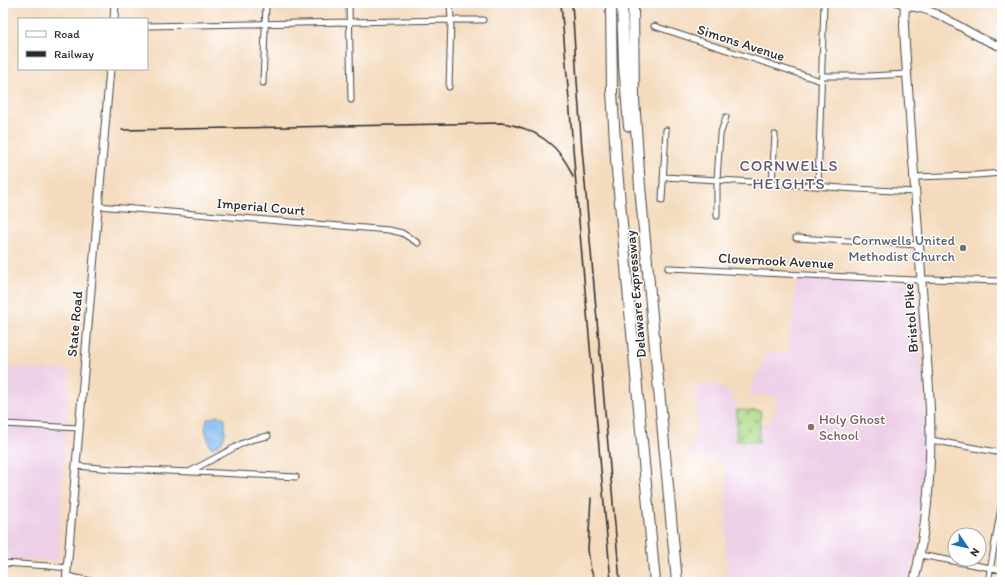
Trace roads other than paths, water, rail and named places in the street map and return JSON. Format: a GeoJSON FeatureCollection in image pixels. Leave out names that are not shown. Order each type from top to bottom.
{"type":"FeatureCollection","features":[{"type":"Feature","properties":{"kind":"highway","name":"Delaware Expressway"},"geometry":{"type":"LineString","coordinates":[[611,3],[612,91],[616,159],[655,582]]}},
{"type":"Feature","properties":{"kind":"highway"},"geometry":{"type":"LineString","coordinates":[[622,3],[624,65],[640,245],[649,279]]}},
{"type":"Feature","properties":{"kind":"highway","name":"Delaware Expressway"},"geometry":{"type":"LineString","coordinates":[[633,3],[633,61],[636,136],[677,582]]}},
{"type":"Feature","properties":{"kind":"main road"},"geometry":{"type":"LineString","coordinates":[[114,18],[115,3]]}},
{"type":"Feature","properties":{"kind":"main road"},"geometry":{"type":"LineString","coordinates":[[902,4],[932,12],[1001,47]]}},
{"type":"Feature","properties":{"kind":"main road","name":"Bristol Pike"},"geometry":{"type":"LineString","coordinates":[[902,4],[930,404],[931,440],[929,486],[924,528],[914,582]]}},
{"type":"Feature","properties":{"kind":"main road","name":"State Road"},"geometry":{"type":"LineString","coordinates":[[66,579],[110,70]]}},
{"type":"Feature","properties":{"kind":"street"},"geometry":{"type":"LineString","coordinates":[[263,83],[266,3]]}},
{"type":"Feature","properties":{"kind":"street"},"geometry":{"type":"LineString","coordinates":[[349,3],[351,100]]}},
{"type":"Feature","properties":{"kind":"street"},"geometry":{"type":"LineString","coordinates":[[449,87],[451,20],[450,3]]}},
{"type":"Feature","properties":{"kind":"street"},"geometry":{"type":"LineString","coordinates":[[818,186],[824,3]]}},
{"type":"Feature","properties":{"kind":"street"},"geometry":{"type":"LineString","coordinates":[[148,26],[483,20]]}},
{"type":"Feature","properties":{"kind":"street","name":"Simons Avenue"},"geometry":{"type":"LineString","coordinates":[[654,26],[822,78],[907,74]]}},
{"type":"Feature","properties":{"kind":"street"},"geometry":{"type":"LineString","coordinates":[[1001,47],[1002,35]]}},
{"type":"Feature","properties":{"kind":"street"},"geometry":{"type":"LineString","coordinates":[[717,216],[717,180],[720,135],[726,117]]}},
{"type":"Feature","properties":{"kind":"street"},"geometry":{"type":"LineString","coordinates":[[662,200],[666,130]]}},
{"type":"Feature","properties":{"kind":"street"},"geometry":{"type":"LineString","coordinates":[[772,183],[775,135]]}},
{"type":"Feature","properties":{"kind":"street"},"geometry":{"type":"LineString","coordinates":[[914,177],[1002,173]]}},
{"type":"Feature","properties":{"kind":"street"},"geometry":{"type":"LineString","coordinates":[[663,177],[915,192]]}},
{"type":"Feature","properties":{"kind":"street","name":"Imperial Court"},"geometry":{"type":"LineString","coordinates":[[98,206],[389,230],[402,234],[418,243]]}},
{"type":"Feature","properties":{"kind":"street"},"geometry":{"type":"LineString","coordinates":[[796,238],[919,245]]}},
{"type":"Feature","properties":{"kind":"street","name":"Clovernook Avenue"},"geometry":{"type":"LineString","coordinates":[[668,268],[915,280],[1002,281]]}},
{"type":"Feature","properties":{"kind":"street"},"geometry":{"type":"LineString","coordinates":[[3,424],[79,428]]}},
{"type":"Feature","properties":{"kind":"street"},"geometry":{"type":"LineString","coordinates":[[188,472],[243,443],[268,436]]}},
{"type":"Feature","properties":{"kind":"street"},"geometry":{"type":"LineString","coordinates":[[931,440],[1002,453]]}},
{"type":"Feature","properties":{"kind":"street"},"geometry":{"type":"LineString","coordinates":[[76,466],[296,477]]}},
{"type":"Feature","properties":{"kind":"street"},"geometry":{"type":"LineString","coordinates":[[988,582],[1002,502]]}},
{"type":"Feature","properties":{"kind":"street"},"geometry":{"type":"LineString","coordinates":[[920,555],[1002,570]]}},
{"type":"Feature","properties":{"kind":"street"},"geometry":{"type":"LineString","coordinates":[[3,563],[67,568]]}},
{"type":"Feature","properties":{"kind":"street"},"geometry":{"type":"LineString","coordinates":[[66,579],[106,582]]}},
{"type":"Feature","properties":{"kind":"water"},"geometry":{"type":"Polygon","coordinates":[[[218,416],[225,418],[225,432],[221,442],[212,448],[205,429],[207,419],[218,416]]]}},
{"type":"Feature","properties":{"kind":"railway"},"geometry":{"type":"LineString","coordinates":[[561,3],[611,582]]}},
{"type":"Feature","properties":{"kind":"railway"},"geometry":{"type":"LineString","coordinates":[[572,3],[582,149],[620,582]]}},
{"type":"Feature","properties":{"kind":"railway"},"geometry":{"type":"LineString","coordinates":[[122,130],[501,123],[513,125],[535,133],[545,140],[554,147],[561,156],[573,177]]}},
{"type":"Feature","properties":{"kind":"railway"},"geometry":{"type":"LineString","coordinates":[[591,498],[588,550],[591,570],[596,582]]}},
{"type":"Feature","properties":{"kind":"place","name":"Cornwells United Methodist Church"},"geometry":{"type":"Point","coordinates":[963,248]}},
{"type":"Feature","properties":{"kind":"place","name":"Holy Ghost School"},"geometry":{"type":"Point","coordinates":[811,427]}},
{"type":"Feature","properties":{"kind":"district","name":"CORNWELLS HEIGHTS"},"geometry":{"type":"Point","coordinates":[789,174]}}]}
